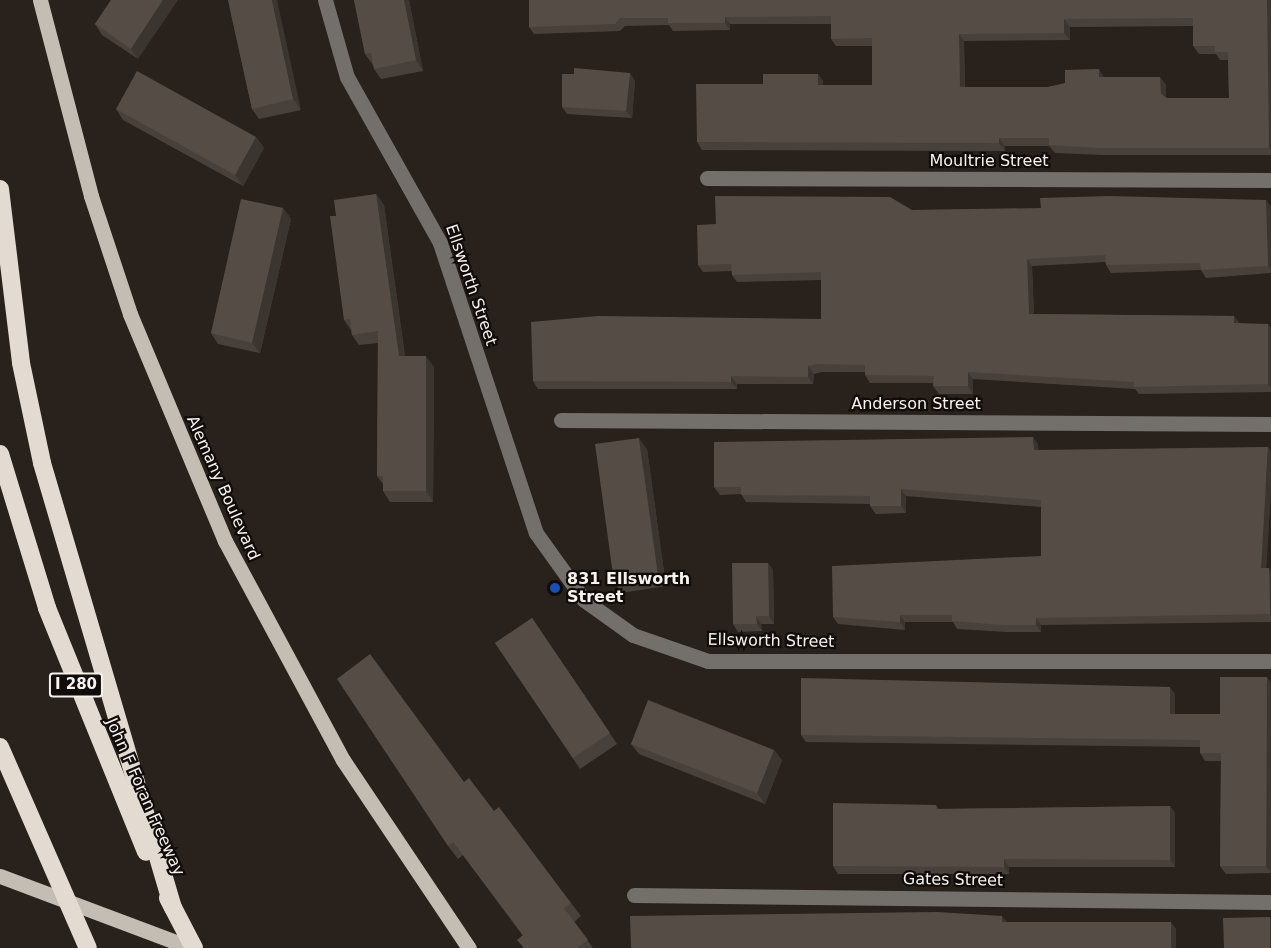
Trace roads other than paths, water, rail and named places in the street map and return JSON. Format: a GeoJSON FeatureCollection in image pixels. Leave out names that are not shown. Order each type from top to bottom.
{"type":"FeatureCollection","features":[{"type":"Feature","properties":{"kind":"highway"},"geometry":{"type":"LineString","coordinates":[[0,189],[21,363],[42,463],[173,907]]}},
{"type":"Feature","properties":{"kind":"highway","name":"John F Foran Freeway"},"geometry":{"type":"LineString","coordinates":[[0,454],[70,670],[193,948]]}},
{"type":"Feature","properties":{"kind":"highway"},"geometry":{"type":"LineString","coordinates":[[0,747],[88,948]]}},
{"type":"Feature","properties":{"kind":"main road","name":"Alemany Boulevard"},"geometry":{"type":"LineString","coordinates":[[40,0],[91,196],[130,314],[225,541],[343,760],[469,948]]}},
{"type":"Feature","properties":{"kind":"main road"},"geometry":{"type":"LineString","coordinates":[[0,876],[193,948]]}},
{"type":"Feature","properties":{"kind":"street","name":"Ellsworth Street"},"geometry":{"type":"LineString","coordinates":[[325,0],[347,77],[412,185],[440,243],[536,533],[584,600],[633,635],[708,661],[1271,661]]}},
{"type":"Feature","properties":{"kind":"street","name":"Moultrie Street"},"geometry":{"type":"LineString","coordinates":[[707,178],[1271,180]]}},
{"type":"Feature","properties":{"kind":"street","name":"Anderson Street"},"geometry":{"type":"LineString","coordinates":[[561,420],[1271,424]]}},
{"type":"Feature","properties":{"kind":"street","name":"Gates Street"},"geometry":{"type":"LineString","coordinates":[[634,895],[1271,902]]}},
{"type":"Feature","properties":{"kind":"place","name":"831 Ellsworth Street"},"geometry":{"type":"Point","coordinates":[555,588]}}]}
